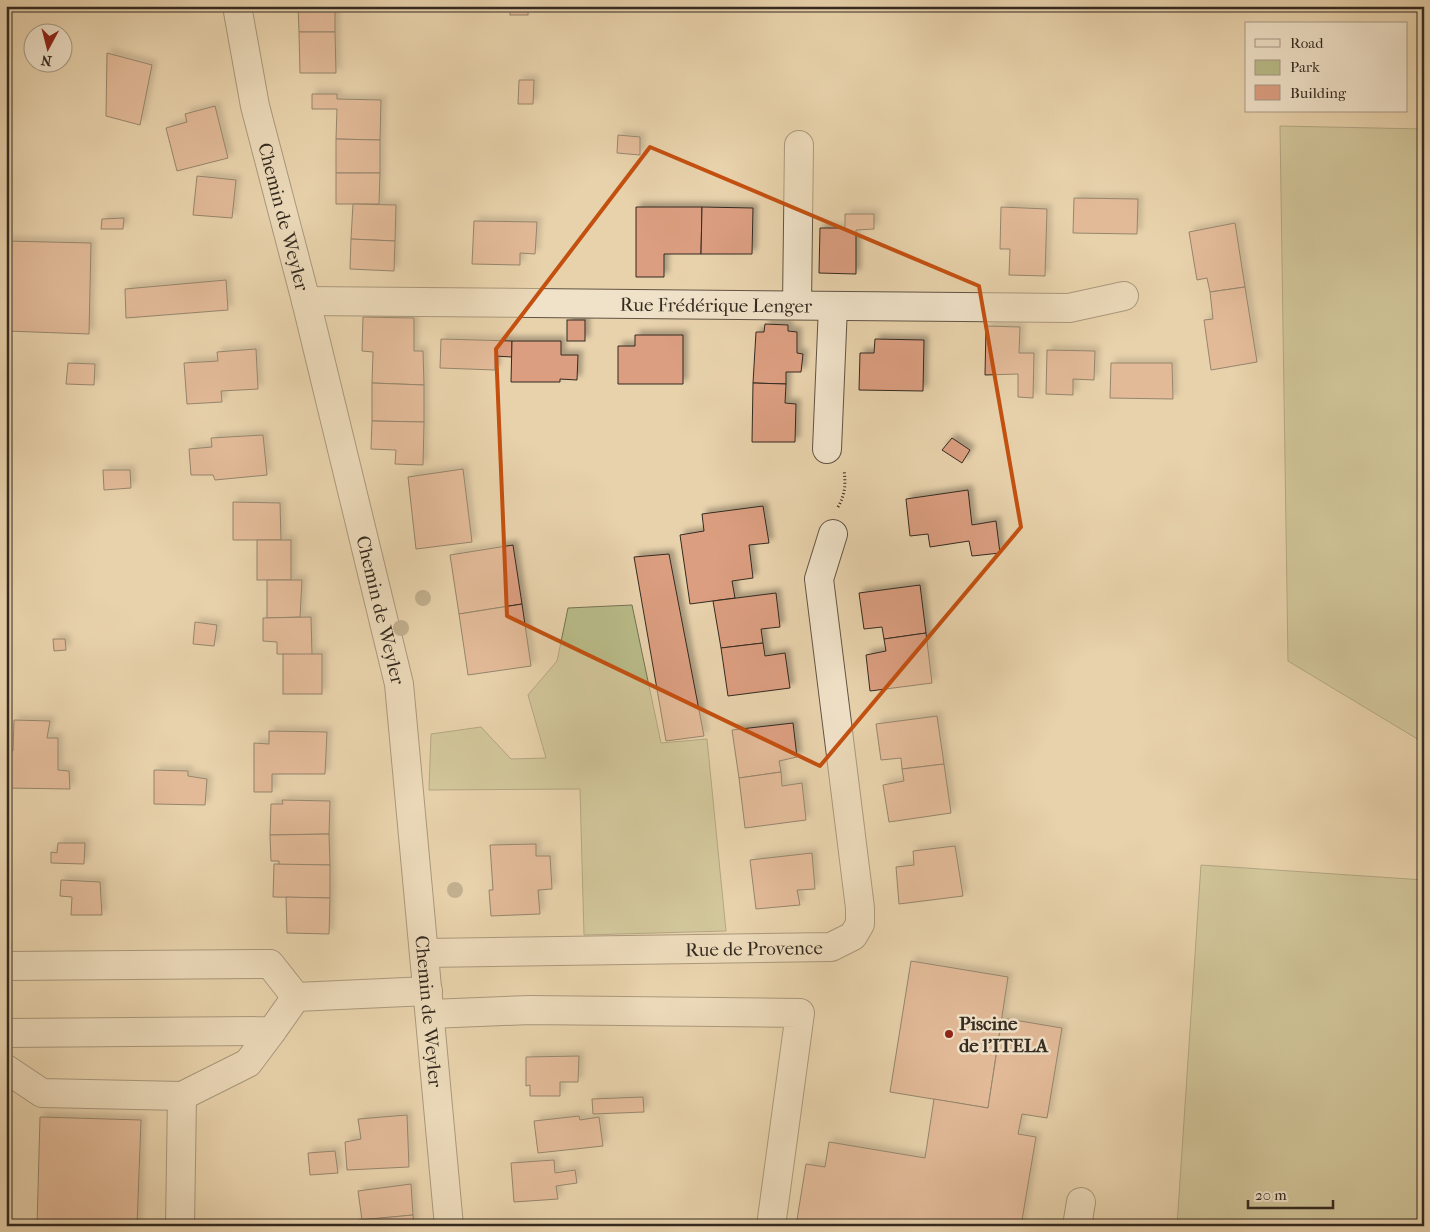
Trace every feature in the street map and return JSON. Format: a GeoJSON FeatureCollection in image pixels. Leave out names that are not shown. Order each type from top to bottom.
{"type":"FeatureCollection","features":[{"type":"Feature","properties":{"kind":"street","name":"Chemin de Weyler"},"geometry":{"type":"LineString","coordinates":[[237,6],[255,106],[306,301],[399,684],[449,1226]]}},
{"type":"Feature","properties":{"kind":"street"},"geometry":{"type":"LineString","coordinates":[[797,305],[799,145]]}},
{"type":"Feature","properties":{"kind":"street","name":"Rue Frédérique Lenger"},"geometry":{"type":"LineString","coordinates":[[306,301],[1069,308],[1124,296]]}},
{"type":"Feature","properties":{"kind":"street"},"geometry":{"type":"LineString","coordinates":[[827,449],[833,306]]}},
{"type":"Feature","properties":{"kind":"street","name":"Rue de Provence"},"geometry":{"type":"LineString","coordinates":[[424,953],[831,947],[852,936],[860,924],[860,908],[819,579],[832,534]]}},
{"type":"Feature","properties":{"kind":"street"},"geometry":{"type":"LineString","coordinates":[[6,966],[270,964],[296,997],[530,1010],[800,1013],[771,1226]]}},
{"type":"Feature","properties":{"kind":"street"},"geometry":{"type":"LineString","coordinates":[[6,1069],[42,1093],[182,1096],[248,1063],[296,997]]}},
{"type":"Feature","properties":{"kind":"street"},"geometry":{"type":"LineString","coordinates":[[6,1033],[272,1031]]}},
{"type":"Feature","properties":{"kind":"street"},"geometry":{"type":"LineString","coordinates":[[180,1226],[182,1096]]}},
{"type":"Feature","properties":{"kind":"path"},"geometry":{"type":"LineString","coordinates":[[827,449],[842,464],[845,471],[846,485],[843,497],[834,514],[832,534]]}},
{"type":"Feature","properties":{"kind":"highlighted area"},"geometry":{"type":"Polygon","coordinates":[[[650,147],[979,286],[1021,527],[820,766],[507,616],[496,349],[650,147]]]}},
{"type":"Feature","properties":{"kind":"green space"},"geometry":{"type":"Polygon","coordinates":[[[1280,126],[1424,129],[1424,743],[1288,661],[1280,126]]]}},
{"type":"Feature","properties":{"kind":"green space"},"geometry":{"type":"Polygon","coordinates":[[[632,605],[661,743],[707,739],[726,931],[584,935],[580,789],[429,790],[431,734],[481,727],[511,759],[546,758],[528,695],[557,661],[568,608],[632,605]]]}},
{"type":"Feature","properties":{"kind":"green space"},"geometry":{"type":"Polygon","coordinates":[[[1201,865],[1424,880],[1424,1226],[1177,1226],[1201,865]]]}},
{"type":"Feature","properties":{"kind":"building"},"geometry":{"type":"Polygon","coordinates":[[[298,6],[335,6],[335,32],[299,32],[298,6]]]}},
{"type":"Feature","properties":{"kind":"building"},"geometry":{"type":"Polygon","coordinates":[[[510,6],[528,6],[528,15],[510,15],[510,6]]]}},
{"type":"Feature","properties":{"kind":"building"},"geometry":{"type":"Polygon","coordinates":[[[299,32],[335,32],[336,73],[300,73],[299,32]]]}},
{"type":"Feature","properties":{"kind":"building"},"geometry":{"type":"Polygon","coordinates":[[[107,53],[152,65],[140,125],[106,116],[107,53]]]}},
{"type":"Feature","properties":{"kind":"building"},"geometry":{"type":"Polygon","coordinates":[[[519,80],[534,80],[533,104],[518,104],[519,80]]]}},
{"type":"Feature","properties":{"kind":"building"},"geometry":{"type":"Polygon","coordinates":[[[312,94],[337,94],[337,99],[381,100],[380,140],[336,139],[337,109],[312,109],[312,94]]]}},
{"type":"Feature","properties":{"kind":"building"},"geometry":{"type":"Polygon","coordinates":[[[215,106],[228,158],[177,171],[166,128],[187,122],[185,114],[215,106]]]}},
{"type":"Feature","properties":{"kind":"building"},"geometry":{"type":"Polygon","coordinates":[[[618,135],[640,137],[640,155],[617,153],[618,135]]]}},
{"type":"Feature","properties":{"kind":"building"},"geometry":{"type":"Polygon","coordinates":[[[336,139],[380,140],[380,173],[336,173],[336,139]]]}},
{"type":"Feature","properties":{"kind":"building"},"geometry":{"type":"Polygon","coordinates":[[[336,173],[380,173],[379,204],[336,204],[336,173]]]}},
{"type":"Feature","properties":{"kind":"building"},"geometry":{"type":"Polygon","coordinates":[[[197,176],[236,180],[232,218],[193,215],[197,176]]]}},
{"type":"Feature","properties":{"kind":"building"},"geometry":{"type":"Polygon","coordinates":[[[1074,198],[1138,199],[1137,234],[1073,233],[1074,198]]]}},
{"type":"Feature","properties":{"kind":"building"},"geometry":{"type":"Polygon","coordinates":[[[353,204],[396,205],[395,241],[351,239],[353,204]]]}},
{"type":"Feature","properties":{"kind":"building"},"geometry":{"type":"Polygon","coordinates":[[[636,207],[702,207],[701,254],[664,254],[664,277],[636,277],[636,207]]]}},
{"type":"Feature","properties":{"kind":"building"},"geometry":{"type":"Polygon","coordinates":[[[702,207],[753,208],[752,254],[701,254],[702,207]]]}},
{"type":"Feature","properties":{"kind":"building"},"geometry":{"type":"Polygon","coordinates":[[[1001,207],[1047,209],[1045,276],[1009,275],[1010,249],[1000,249],[1001,207]]]}},
{"type":"Feature","properties":{"kind":"building"},"geometry":{"type":"Polygon","coordinates":[[[845,214],[874,214],[874,229],[856,230],[856,274],[819,273],[820,228],[845,228],[845,214]]]}},
{"type":"Feature","properties":{"kind":"building"},"geometry":{"type":"Polygon","coordinates":[[[124,218],[123,229],[101,229],[102,219],[124,218]]]}},
{"type":"Feature","properties":{"kind":"building"},"geometry":{"type":"Polygon","coordinates":[[[474,221],[537,222],[535,254],[520,253],[520,265],[472,264],[474,221]]]}},
{"type":"Feature","properties":{"kind":"building"},"geometry":{"type":"Polygon","coordinates":[[[1235,223],[1245,287],[1210,292],[1207,278],[1197,280],[1189,232],[1235,223]]]}},
{"type":"Feature","properties":{"kind":"building"},"geometry":{"type":"Polygon","coordinates":[[[351,239],[395,241],[394,271],[350,269],[351,239]]]}},
{"type":"Feature","properties":{"kind":"building"},"geometry":{"type":"Polygon","coordinates":[[[6,241],[91,243],[89,334],[6,331],[6,241]]]}},
{"type":"Feature","properties":{"kind":"building"},"geometry":{"type":"Polygon","coordinates":[[[226,280],[228,310],[126,318],[125,289],[226,280]]]}},
{"type":"Feature","properties":{"kind":"building"},"geometry":{"type":"Polygon","coordinates":[[[1245,287],[1257,362],[1211,370],[1204,320],[1213,319],[1210,292],[1245,287]]]}},
{"type":"Feature","properties":{"kind":"building"},"geometry":{"type":"Polygon","coordinates":[[[363,317],[414,318],[414,351],[423,351],[424,385],[372,383],[373,352],[362,351],[363,317]]]}},
{"type":"Feature","properties":{"kind":"building"},"geometry":{"type":"Polygon","coordinates":[[[567,320],[585,320],[585,341],[567,341],[567,320]]]}},
{"type":"Feature","properties":{"kind":"building"},"geometry":{"type":"Polygon","coordinates":[[[765,324],[788,325],[788,331],[797,332],[797,353],[803,354],[801,372],[786,372],[786,384],[753,383],[756,332],[764,332],[765,324]]]}},
{"type":"Feature","properties":{"kind":"building"},"geometry":{"type":"Polygon","coordinates":[[[986,326],[1020,327],[1019,353],[1034,353],[1033,398],[1018,397],[1018,374],[985,375],[986,326]]]}},
{"type":"Feature","properties":{"kind":"building"},"geometry":{"type":"Polygon","coordinates":[[[635,335],[683,335],[683,384],[618,384],[618,346],[635,346],[635,335]]]}},
{"type":"Feature","properties":{"kind":"building"},"geometry":{"type":"Polygon","coordinates":[[[441,339],[512,341],[512,357],[495,356],[495,370],[440,368],[441,339]]]}},
{"type":"Feature","properties":{"kind":"building"},"geometry":{"type":"Polygon","coordinates":[[[875,339],[924,340],[923,391],[859,390],[860,353],[874,353],[875,339]]]}},
{"type":"Feature","properties":{"kind":"building"},"geometry":{"type":"Polygon","coordinates":[[[512,341],[561,341],[561,355],[578,355],[577,380],[560,379],[560,382],[511,382],[512,341]]]}},
{"type":"Feature","properties":{"kind":"building"},"geometry":{"type":"Polygon","coordinates":[[[256,349],[258,389],[221,391],[222,402],[187,404],[184,363],[218,361],[217,352],[256,349]]]}},
{"type":"Feature","properties":{"kind":"building"},"geometry":{"type":"Polygon","coordinates":[[[1047,350],[1095,351],[1094,380],[1073,379],[1073,395],[1046,394],[1047,350]]]}},
{"type":"Feature","properties":{"kind":"building"},"geometry":{"type":"Polygon","coordinates":[[[68,363],[95,364],[94,385],[66,384],[68,363]]]}},
{"type":"Feature","properties":{"kind":"building"},"geometry":{"type":"Polygon","coordinates":[[[1111,363],[1172,363],[1173,399],[1110,398],[1111,363]]]}},
{"type":"Feature","properties":{"kind":"building"},"geometry":{"type":"Polygon","coordinates":[[[372,383],[424,385],[424,422],[372,421],[372,383]]]}},
{"type":"Feature","properties":{"kind":"building"},"geometry":{"type":"Polygon","coordinates":[[[753,383],[786,384],[785,403],[796,404],[795,442],[752,442],[753,383]]]}},
{"type":"Feature","properties":{"kind":"building"},"geometry":{"type":"Polygon","coordinates":[[[372,421],[424,422],[423,465],[395,464],[396,450],[371,449],[372,421]]]}},
{"type":"Feature","properties":{"kind":"building"},"geometry":{"type":"Polygon","coordinates":[[[263,435],[267,475],[215,480],[213,475],[191,475],[189,449],[212,447],[211,438],[263,435]]]}},
{"type":"Feature","properties":{"kind":"building"},"geometry":{"type":"Polygon","coordinates":[[[952,438],[970,450],[962,463],[942,450],[952,438]]]}},
{"type":"Feature","properties":{"kind":"building"},"geometry":{"type":"Polygon","coordinates":[[[463,469],[472,542],[416,549],[408,477],[463,469]]]}},
{"type":"Feature","properties":{"kind":"building"},"geometry":{"type":"Polygon","coordinates":[[[103,470],[130,470],[131,488],[104,490],[103,470]]]}},
{"type":"Feature","properties":{"kind":"building"},"geometry":{"type":"Polygon","coordinates":[[[968,490],[972,525],[996,521],[1000,553],[972,556],[969,541],[930,547],[928,534],[910,536],[906,499],[968,490]]]}},
{"type":"Feature","properties":{"kind":"building"},"geometry":{"type":"Polygon","coordinates":[[[233,502],[280,503],[281,540],[233,540],[233,502]]]}},
{"type":"Feature","properties":{"kind":"building"},"geometry":{"type":"Polygon","coordinates":[[[763,506],[769,543],[749,545],[753,578],[732,581],[735,598],[690,604],[680,535],[704,531],[702,514],[763,506]]]}},
{"type":"Feature","properties":{"kind":"building"},"geometry":{"type":"Polygon","coordinates":[[[257,540],[291,540],[291,580],[257,580],[257,540]]]}},
{"type":"Feature","properties":{"kind":"building"},"geometry":{"type":"Polygon","coordinates":[[[513,545],[522,604],[459,614],[450,555],[513,545]]]}},
{"type":"Feature","properties":{"kind":"building"},"geometry":{"type":"Polygon","coordinates":[[[669,554],[704,736],[666,741],[634,557],[669,554]]]}},
{"type":"Feature","properties":{"kind":"building"},"geometry":{"type":"Polygon","coordinates":[[[267,580],[302,580],[300,617],[267,618],[267,580]]]}},
{"type":"Feature","properties":{"kind":"building"},"geometry":{"type":"Polygon","coordinates":[[[920,585],[926,633],[884,639],[882,627],[864,629],[859,593],[920,585]]]}},
{"type":"Feature","properties":{"kind":"building"},"geometry":{"type":"Polygon","coordinates":[[[776,593],[780,627],[761,629],[763,643],[721,648],[713,601],[776,593]]]}},
{"type":"Feature","properties":{"kind":"building"},"geometry":{"type":"Polygon","coordinates":[[[522,604],[531,666],[468,675],[459,614],[522,604]]]}},
{"type":"Feature","properties":{"kind":"building"},"geometry":{"type":"Polygon","coordinates":[[[311,617],[312,655],[277,654],[277,642],[263,641],[263,618],[311,617]]]}},
{"type":"Feature","properties":{"kind":"building"},"geometry":{"type":"Polygon","coordinates":[[[195,622],[217,625],[214,646],[193,644],[195,622]]]}},
{"type":"Feature","properties":{"kind":"building"},"geometry":{"type":"Polygon","coordinates":[[[926,633],[932,683],[870,691],[866,655],[886,651],[884,639],[926,633]]]}},
{"type":"Feature","properties":{"kind":"building"},"geometry":{"type":"Polygon","coordinates":[[[53,639],[65,639],[66,650],[54,651],[53,639]]]}},
{"type":"Feature","properties":{"kind":"building"},"geometry":{"type":"Polygon","coordinates":[[[763,643],[765,656],[785,653],[790,688],[728,696],[721,648],[763,643]]]}},
{"type":"Feature","properties":{"kind":"building"},"geometry":{"type":"Polygon","coordinates":[[[283,654],[322,654],[322,694],[283,694],[283,654]]]}},
{"type":"Feature","properties":{"kind":"building"},"geometry":{"type":"Polygon","coordinates":[[[937,716],[944,764],[902,769],[901,758],[881,760],[876,724],[937,716]]]}},
{"type":"Feature","properties":{"kind":"building"},"geometry":{"type":"Polygon","coordinates":[[[14,720],[50,721],[47,738],[58,738],[58,770],[69,771],[70,789],[6,788],[6,751],[13,751],[14,720]]]}},
{"type":"Feature","properties":{"kind":"building"},"geometry":{"type":"Polygon","coordinates":[[[793,723],[797,757],[779,761],[781,772],[739,778],[732,730],[793,723]]]}},
{"type":"Feature","properties":{"kind":"building"},"geometry":{"type":"Polygon","coordinates":[[[269,731],[327,732],[325,774],[272,774],[272,792],[254,792],[254,743],[269,744],[269,731]]]}},
{"type":"Feature","properties":{"kind":"building"},"geometry":{"type":"Polygon","coordinates":[[[944,764],[951,813],[889,822],[883,785],[904,781],[902,769],[944,764]]]}},
{"type":"Feature","properties":{"kind":"building"},"geometry":{"type":"Polygon","coordinates":[[[154,770],[188,771],[188,776],[207,779],[205,805],[154,804],[154,770]]]}},
{"type":"Feature","properties":{"kind":"building"},"geometry":{"type":"Polygon","coordinates":[[[781,772],[782,786],[802,783],[806,820],[745,828],[739,778],[781,772]]]}},
{"type":"Feature","properties":{"kind":"building"},"geometry":{"type":"Polygon","coordinates":[[[282,800],[330,801],[329,834],[270,835],[271,804],[283,804],[282,800]]]}},
{"type":"Feature","properties":{"kind":"building"},"geometry":{"type":"Polygon","coordinates":[[[329,834],[330,865],[279,865],[279,861],[271,861],[270,835],[329,834]]]}},
{"type":"Feature","properties":{"kind":"building"},"geometry":{"type":"Polygon","coordinates":[[[58,843],[85,843],[84,864],[51,863],[51,852],[57,853],[58,843]]]}},
{"type":"Feature","properties":{"kind":"building"},"geometry":{"type":"Polygon","coordinates":[[[536,844],[536,856],[550,856],[552,889],[538,890],[540,914],[491,916],[489,890],[493,890],[490,845],[536,844]]]}},
{"type":"Feature","properties":{"kind":"building"},"geometry":{"type":"Polygon","coordinates":[[[955,846],[963,896],[899,904],[896,867],[914,865],[913,851],[955,846]]]}},
{"type":"Feature","properties":{"kind":"building"},"geometry":{"type":"Polygon","coordinates":[[[812,853],[815,889],[797,890],[800,905],[756,909],[750,860],[812,853]]]}},
{"type":"Feature","properties":{"kind":"building"},"geometry":{"type":"Polygon","coordinates":[[[274,864],[330,865],[330,898],[273,897],[274,864]]]}},
{"type":"Feature","properties":{"kind":"building"},"geometry":{"type":"Polygon","coordinates":[[[61,880],[100,882],[102,915],[71,915],[72,897],[60,896],[61,880]]]}},
{"type":"Feature","properties":{"kind":"building"},"geometry":{"type":"Polygon","coordinates":[[[286,897],[330,898],[329,934],[287,933],[286,897]]]}},
{"type":"Feature","properties":{"kind":"building","name":"Piscine de l'ITELA"},"geometry":{"type":"Polygon","coordinates":[[[911,961],[1008,977],[988,1108],[890,1092],[911,961]]]}},
{"type":"Feature","properties":{"kind":"building"},"geometry":{"type":"Polygon","coordinates":[[[1002,1018],[1062,1028],[1047,1118],[1022,1114],[1018,1134],[1036,1137],[1021,1226],[796,1226],[806,1164],[825,1167],[829,1142],[925,1158],[934,1099],[988,1108],[1002,1018]]]}},
{"type":"Feature","properties":{"kind":"building"},"geometry":{"type":"Polygon","coordinates":[[[579,1056],[578,1082],[560,1082],[560,1096],[530,1096],[530,1085],[526,1086],[526,1057],[579,1056]]]}},
{"type":"Feature","properties":{"kind":"building"},"geometry":{"type":"Polygon","coordinates":[[[643,1097],[644,1112],[593,1114],[592,1099],[643,1097]]]}},
{"type":"Feature","properties":{"kind":"building"},"geometry":{"type":"Polygon","coordinates":[[[407,1115],[409,1167],[347,1170],[345,1142],[361,1139],[358,1119],[407,1115]]]}},
{"type":"Feature","properties":{"kind":"building"},"geometry":{"type":"Polygon","coordinates":[[[579,1116],[580,1120],[599,1117],[603,1146],[538,1153],[534,1121],[579,1116]]]}},
{"type":"Feature","properties":{"kind":"building"},"geometry":{"type":"Polygon","coordinates":[[[40,1117],[141,1120],[137,1226],[37,1226],[40,1117]]]}},
{"type":"Feature","properties":{"kind":"building"},"geometry":{"type":"Polygon","coordinates":[[[335,1151],[338,1173],[310,1175],[308,1153],[335,1151]]]}},
{"type":"Feature","properties":{"kind":"building"},"geometry":{"type":"Polygon","coordinates":[[[554,1160],[555,1173],[575,1170],[577,1183],[556,1186],[558,1199],[514,1202],[511,1163],[554,1160]]]}},
{"type":"Feature","properties":{"kind":"building"},"geometry":{"type":"Polygon","coordinates":[[[411,1184],[413,1215],[362,1220],[358,1191],[411,1184]]]}},
{"type":"Feature","properties":{"kind":"building"},"geometry":{"type":"Polygon","coordinates":[[[413,1215],[414,1226],[358,1226],[358,1220],[413,1215]]]}},
{"type":"Feature","properties":{"kind":"place","name":"Piscine de l'ITELA"},"geometry":{"type":"Point","coordinates":[949,1034]}}]}
